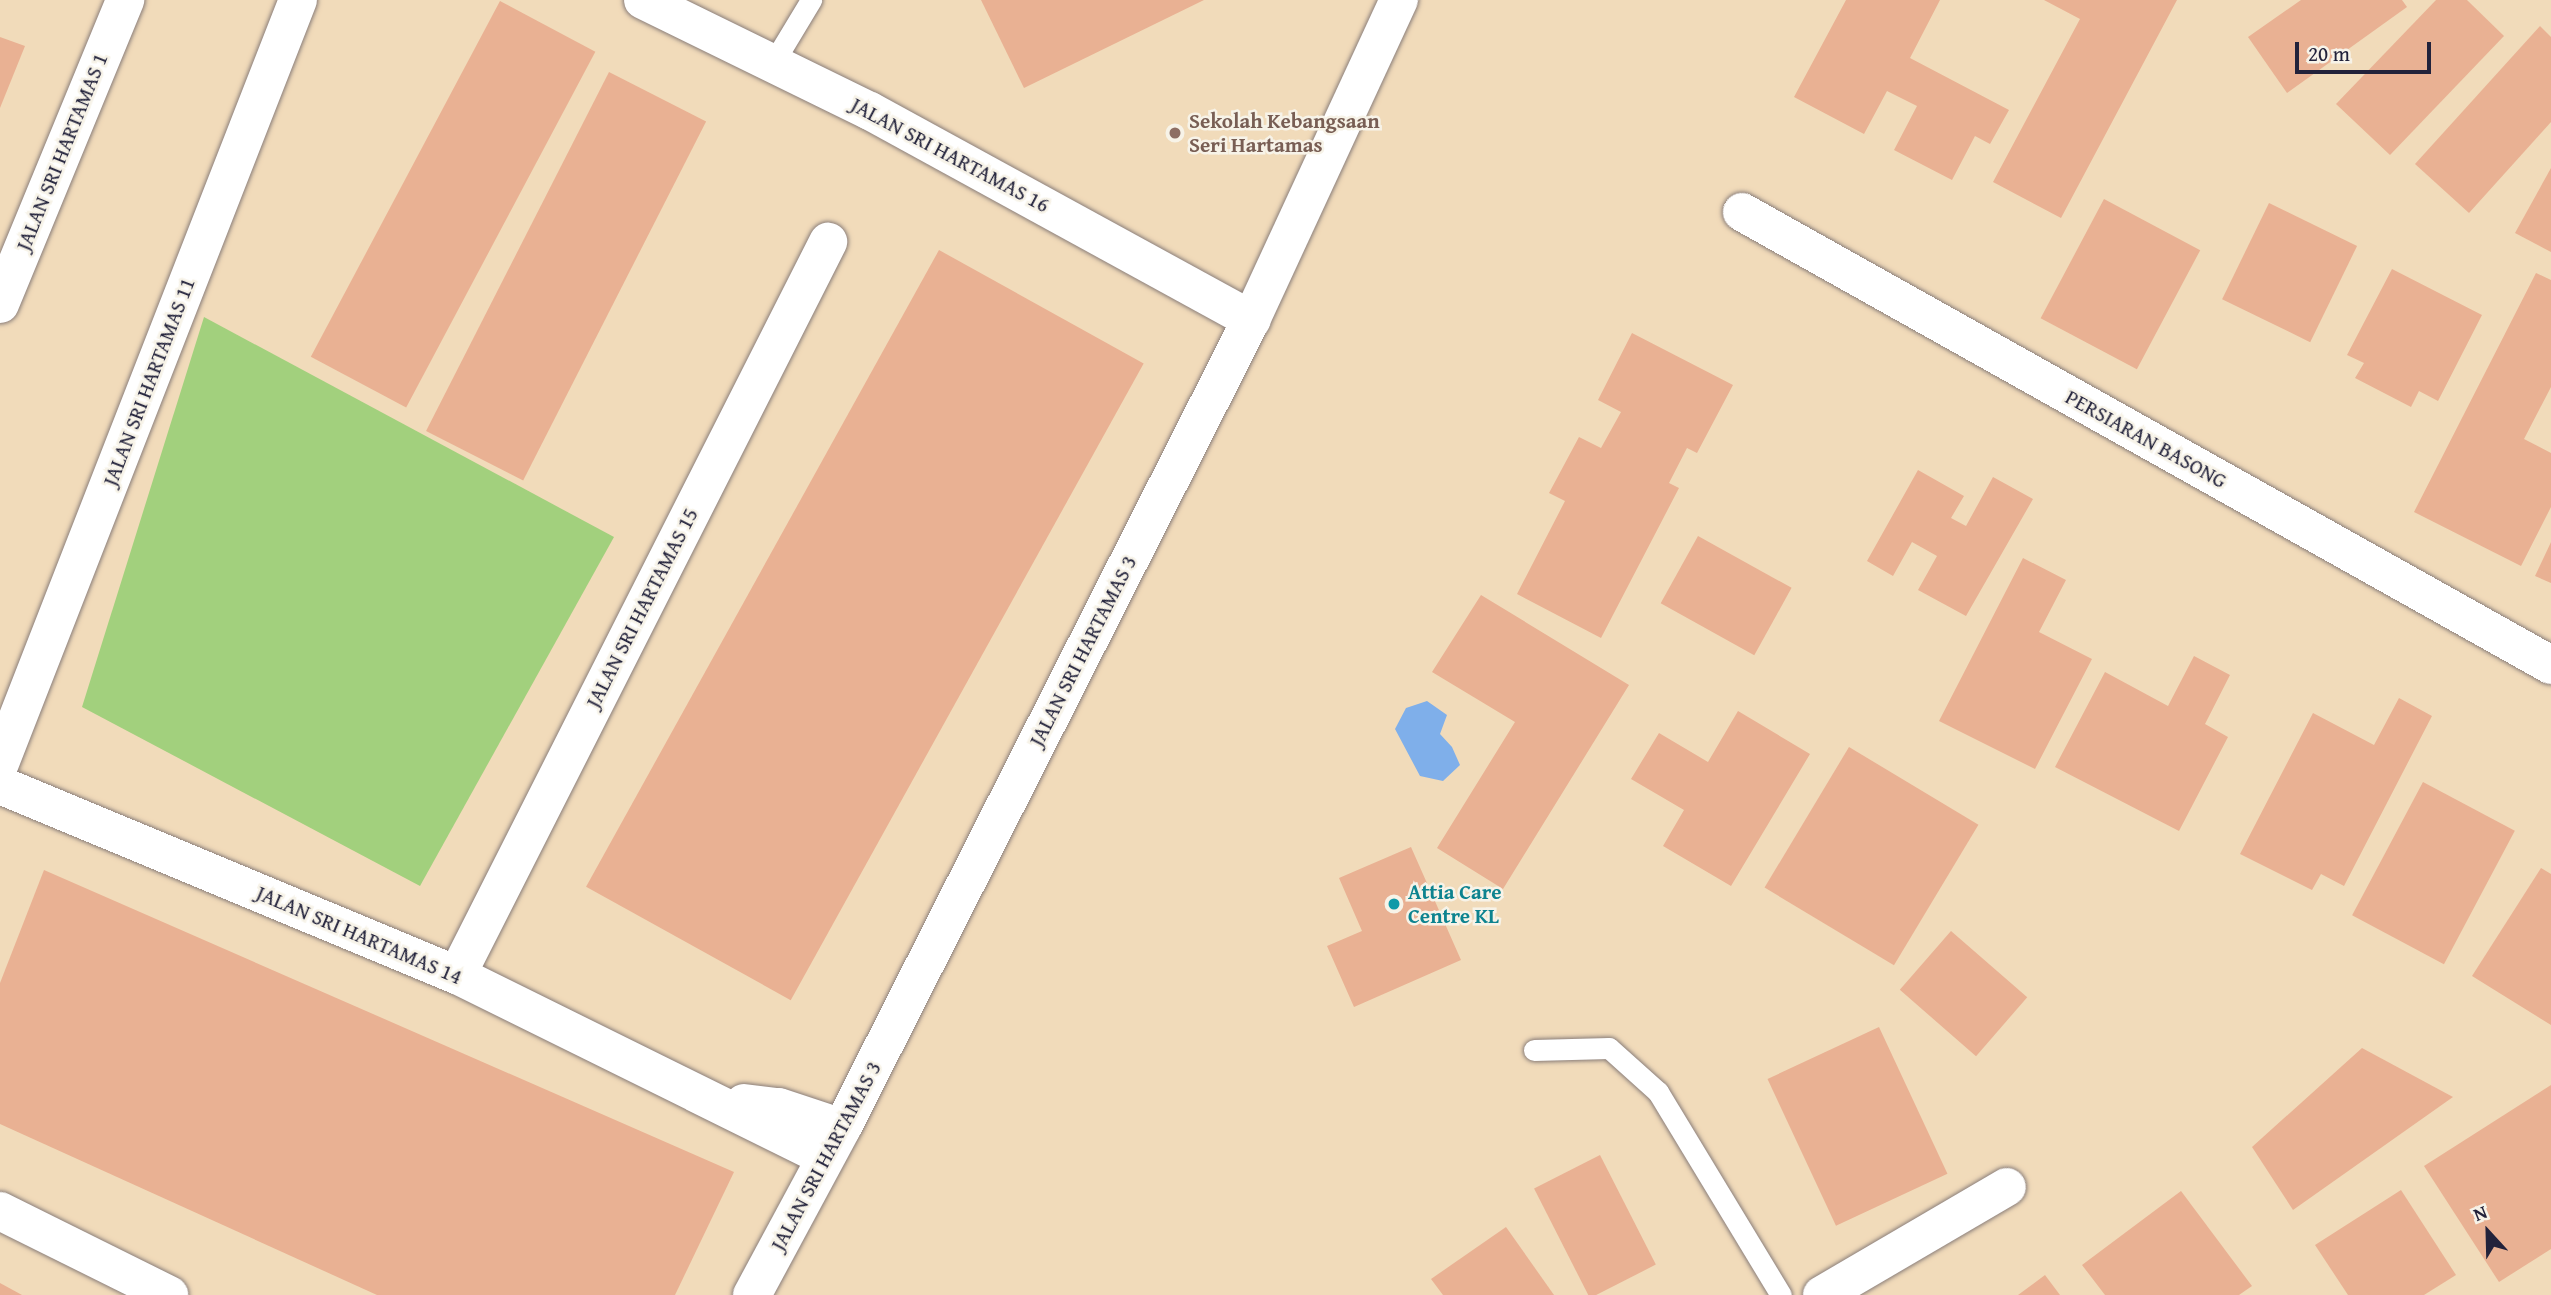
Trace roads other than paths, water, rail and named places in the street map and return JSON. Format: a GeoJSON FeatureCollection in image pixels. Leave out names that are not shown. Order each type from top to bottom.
{"type":"FeatureCollection","features":[{"type":"Feature","properties":{"kind":"street","name":"JALAN SRI HARTAMAS 11"},"geometry":{"type":"LineString","coordinates":[[0,763],[298,0]]}},
{"type":"Feature","properties":{"kind":"street","name":"JALAN SRI HARTAMAS 16"},"geometry":{"type":"LineString","coordinates":[[643,0],[870,111],[1251,320]]}},
{"type":"Feature","properties":{"kind":"street","name":"JALAN SRI HARTAMAS 3"},"geometry":{"type":"LineString","coordinates":[[752,1295],[834,1142],[1251,320],[1399,0]]}},
{"type":"Feature","properties":{"kind":"street","name":"JALAN SRI HARTAMAS 1"},"geometry":{"type":"LineString","coordinates":[[0,304],[119,2]]}},
{"type":"Feature","properties":{"kind":"street","name":"PERSIARAN BASONG"},"geometry":{"type":"LineString","coordinates":[[1742,212],[2551,665]]}},
{"type":"Feature","properties":{"kind":"street","name":"JALAN SRI HARTAMAS 15"},"geometry":{"type":"LineString","coordinates":[[457,975],[828,242]]}},
{"type":"Feature","properties":{"kind":"street","name":"JALAN SRI HARTAMAS 14"},"geometry":{"type":"LineString","coordinates":[[0,785],[457,975],[711,1099],[834,1142]]}},
{"type":"Feature","properties":{"kind":"street"},"geometry":{"type":"LineString","coordinates":[[1822,1295],[2007,1187]]}},
{"type":"Feature","properties":{"kind":"street"},"geometry":{"type":"LineString","coordinates":[[0,1211],[169,1295]]}},
{"type":"Feature","properties":{"kind":"lane"},"geometry":{"type":"LineString","coordinates":[[774,63],[811,0]]}},
{"type":"Feature","properties":{"kind":"lane"},"geometry":{"type":"LineString","coordinates":[[1534,1050],[1609,1048],[1658,1092],[1781,1295]]}},
{"type":"Feature","properties":{"kind":"water"},"geometry":{"type":"Polygon","coordinates":[[[1427,701],[1447,715],[1440,734],[1452,747],[1460,765],[1443,781],[1420,776],[1395,729],[1406,708],[1427,701]]]}},
{"type":"Feature","properties":{"kind":"place","name":"Sekolah Kebangsaan Seri Hartamas"},"geometry":{"type":"Point","coordinates":[1175,133]}},
{"type":"Feature","properties":{"kind":"place","name":"Attia Care Centre KL"},"geometry":{"type":"Point","coordinates":[1394,904]}}]}
